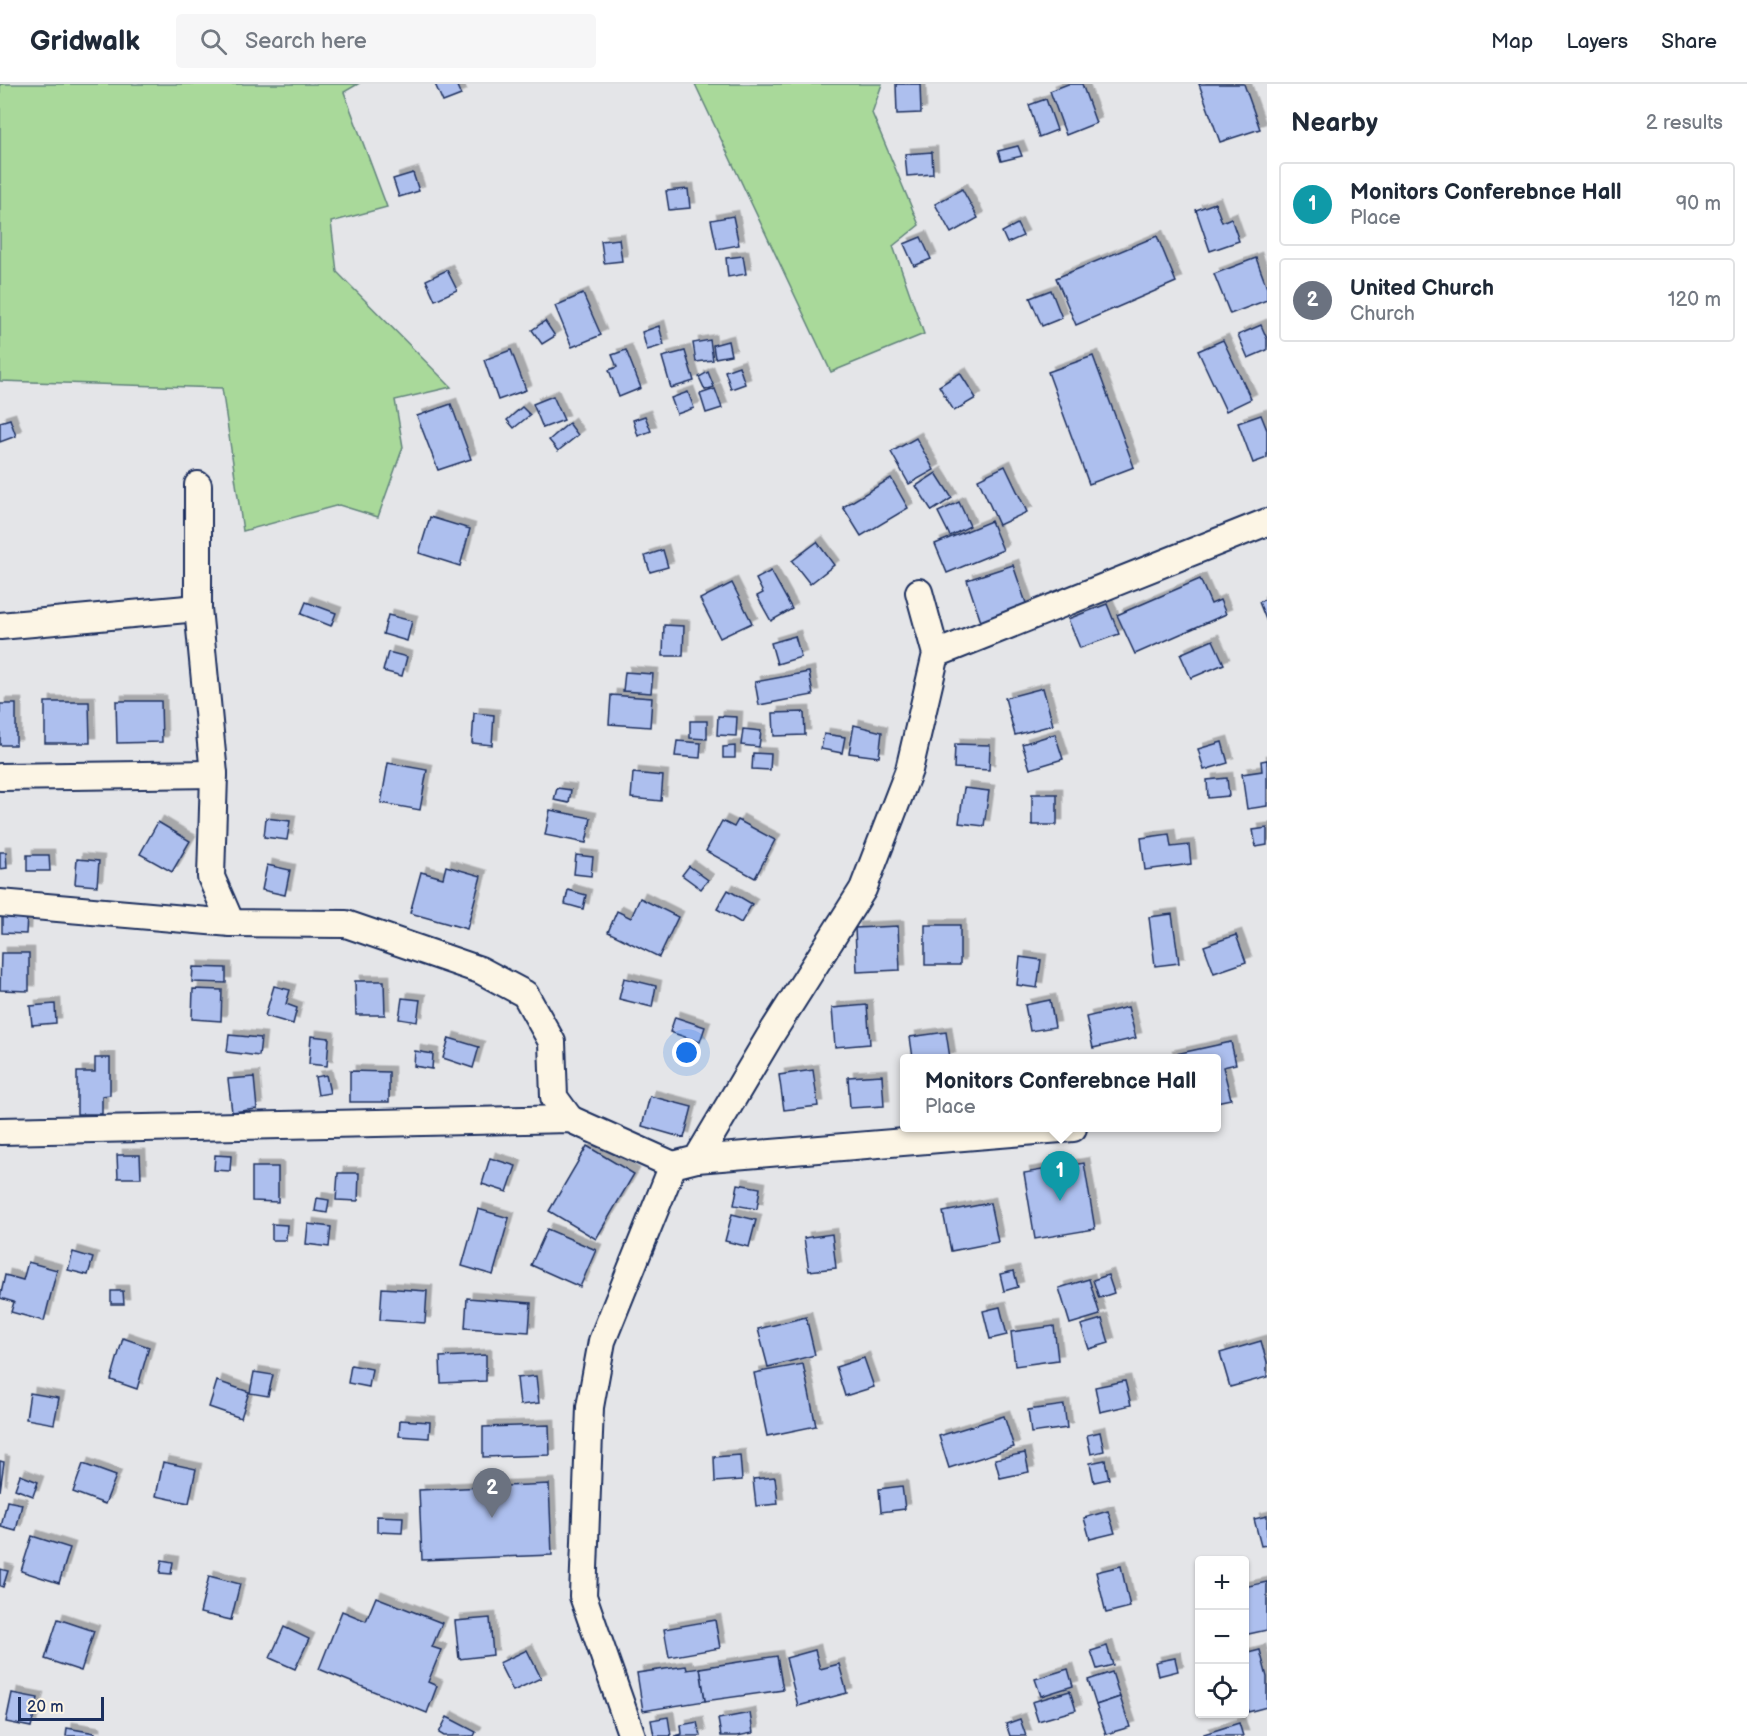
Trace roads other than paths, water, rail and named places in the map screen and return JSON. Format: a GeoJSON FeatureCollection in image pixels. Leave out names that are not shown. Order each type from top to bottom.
{"type":"FeatureCollection","features":[{"type":"Feature","properties":{"kind":"street"},"geometry":{"type":"LineString","coordinates":[[198,485],[198,608],[214,774],[211,877],[231,923]]}},
{"type":"Feature","properties":{"kind":"street"},"geometry":{"type":"LineString","coordinates":[[936,654],[1267,522]]}},
{"type":"Feature","properties":{"kind":"street"},"geometry":{"type":"LineString","coordinates":[[698,1159],[770,1036],[863,889],[909,770],[936,654],[919,592]]}},
{"type":"Feature","properties":{"kind":"street"},"geometry":{"type":"LineString","coordinates":[[0,626],[198,608]]}},
{"type":"Feature","properties":{"kind":"street"},"geometry":{"type":"LineString","coordinates":[[0,777],[214,774]]}},
{"type":"Feature","properties":{"kind":"street"},"geometry":{"type":"LineString","coordinates":[[0,903],[231,923],[346,924],[480,970],[525,994],[552,1042],[554,1097],[570,1119]]}},
{"type":"Feature","properties":{"kind":"street"},"geometry":{"type":"LineString","coordinates":[[0,1131],[570,1119],[673,1165],[698,1159],[1025,1132]]}},
{"type":"Feature","properties":{"kind":"street"},"geometry":{"type":"LineString","coordinates":[[632,1736],[583,1596],[590,1407],[602,1341],[673,1165]]}},
{"type":"Feature","properties":{"kind":"place","name":"Monitors Conferebnce Hall"},"geometry":{"type":"Point","coordinates":[1060,1201]}},
{"type":"Feature","properties":{"kind":"place","name":"United Church"},"geometry":{"type":"Point","coordinates":[492,1518]}}]}
